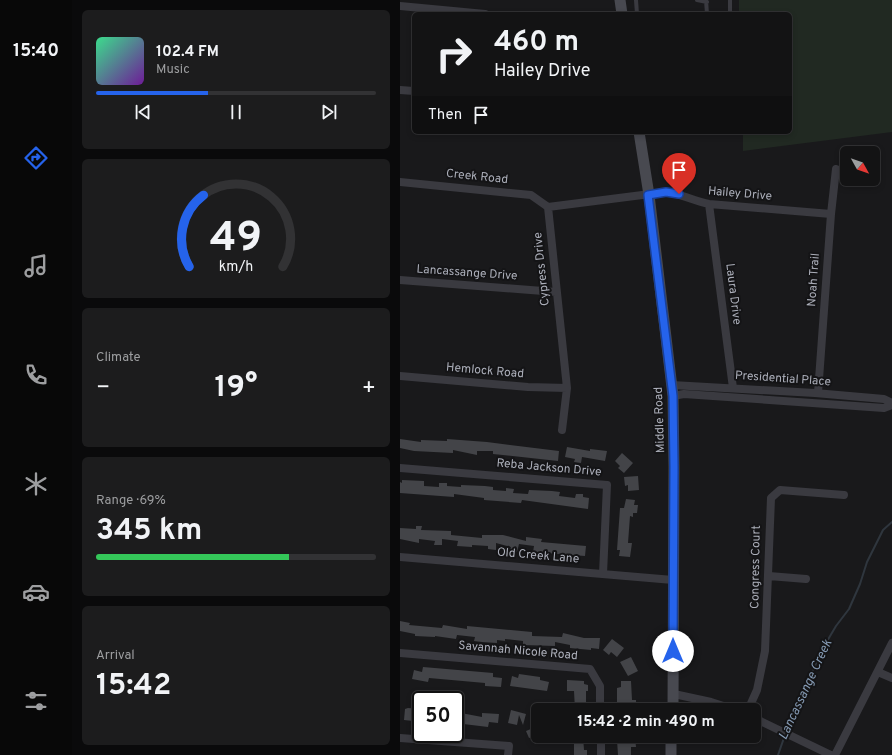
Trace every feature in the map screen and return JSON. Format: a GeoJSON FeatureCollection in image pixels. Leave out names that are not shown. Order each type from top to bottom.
{"type":"FeatureCollection","features":[{"type":"Feature","properties":{"kind":"main road"},"geometry":{"type":"LineString","coordinates":[[620,0],[622,12]]}},
{"type":"Feature","properties":{"kind":"main road","name":"Middle Road"},"geometry":{"type":"LineString","coordinates":[[639,134],[672,390],[674,467],[673,703]]}},
{"type":"Feature","properties":{"kind":"main road"},"geometry":{"type":"LineString","coordinates":[[671,743],[671,755]]}},
{"type":"Feature","properties":{"kind":"street"},"geometry":{"type":"LineString","coordinates":[[400,6],[464,12]]}},
{"type":"Feature","properties":{"kind":"street"},"geometry":{"type":"LineString","coordinates":[[400,90],[412,91]]}},
{"type":"Feature","properties":{"kind":"street","name":"Noah Trail"},"geometry":{"type":"LineString","coordinates":[[818,393],[830,214],[836,169]]}},
{"type":"Feature","properties":{"kind":"street","name":"Creek Road"},"geometry":{"type":"LineString","coordinates":[[400,182],[531,195],[548,207]]}},
{"type":"Feature","properties":{"kind":"street","name":"Hailey Drive"},"geometry":{"type":"LineString","coordinates":[[648,195],[666,192],[679,194],[694,201],[709,204],[830,214]]}},
{"type":"Feature","properties":{"kind":"street"},"geometry":{"type":"LineString","coordinates":[[548,207],[648,195]]}},
{"type":"Feature","properties":{"kind":"street","name":"Laura Drive"},"geometry":{"type":"LineString","coordinates":[[709,204],[733,388]]}},
{"type":"Feature","properties":{"kind":"street","name":"Cypress Drive"},"geometry":{"type":"LineString","coordinates":[[548,207],[567,388],[562,430]]}},
{"type":"Feature","properties":{"kind":"street","name":"Lancassange Drive"},"geometry":{"type":"LineString","coordinates":[[400,280],[556,292]]}},
{"type":"Feature","properties":{"kind":"street","name":"Hemlock Road"},"geometry":{"type":"LineString","coordinates":[[400,376],[528,388],[567,388]]}},
{"type":"Feature","properties":{"kind":"street","name":"Presidential Place"},"geometry":{"type":"LineString","coordinates":[[672,390],[733,388],[818,393],[884,399],[892,404]]}},
{"type":"Feature","properties":{"kind":"street","name":"Presidential Place"},"geometry":{"type":"LineString","coordinates":[[672,390],[684,394],[884,408],[892,404]]}},
{"type":"Feature","properties":{"kind":"street","name":"Reba Jackson Drive"},"geometry":{"type":"LineString","coordinates":[[400,468],[607,485],[603,574]]}},
{"type":"Feature","properties":{"kind":"street","name":"Congress Court"},"geometry":{"type":"LineString","coordinates":[[751,703],[759,685],[765,651],[769,576],[770,503],[775,493],[780,490],[790,489],[844,495]]}},
{"type":"Feature","properties":{"kind":"street","name":"Old Creek Lane"},"geometry":{"type":"LineString","coordinates":[[400,557],[673,580]]}},
{"type":"Feature","properties":{"kind":"street"},"geometry":{"type":"LineString","coordinates":[[769,576],[806,579]]}},
{"type":"Feature","properties":{"kind":"street"},"geometry":{"type":"LineString","coordinates":[[836,755],[892,643]]}},
{"type":"Feature","properties":{"kind":"street","name":"Savannah Nicole Road"},"geometry":{"type":"LineString","coordinates":[[400,653],[590,669],[600,686],[600,703]]}},
{"type":"Feature","properties":{"kind":"street"},"geometry":{"type":"LineString","coordinates":[[878,672],[892,678]]}},
{"type":"Feature","properties":{"kind":"street"},"geometry":{"type":"LineString","coordinates":[[674,694],[714,703]]}},
{"type":"Feature","properties":{"kind":"street"},"geometry":{"type":"LineString","coordinates":[[761,721],[831,755]]}},
{"type":"Feature","properties":{"kind":"street"},"geometry":{"type":"LineString","coordinates":[[400,738],[509,746],[508,755]]}},
{"type":"Feature","properties":{"kind":"street"},"geometry":{"type":"LineString","coordinates":[[601,743],[601,755]]}},
{"type":"Feature","properties":{"kind":"lane"},"geometry":{"type":"LineString","coordinates":[[637,0],[637,12]]}},
{"type":"Feature","properties":{"kind":"lane"},"geometry":{"type":"LineString","coordinates":[[697,0],[707,1],[707,12]]}},
{"type":"Feature","properties":{"kind":"lane"},"geometry":{"type":"LineString","coordinates":[[730,0],[730,12]]}},
{"type":"Feature","properties":{"kind":"shaded area"},"geometry":{"type":"Polygon","coordinates":[[[739,0],[892,0],[892,132],[743,151],[743,134],[792,134],[792,12],[739,12],[739,0]]]}},
{"type":"Feature","properties":{"kind":"building"},"geometry":{"type":"Polygon","coordinates":[[[400,439],[421,442],[421,440],[447,441],[447,439],[487,442],[559,451],[558,461],[493,454],[493,451],[477,451],[477,455],[453,450],[453,453],[414,451],[400,448],[400,439]]]}},
{"type":"Feature","properties":{"kind":"building"},"geometry":{"type":"Polygon","coordinates":[[[567,447],[590,451],[590,449],[607,451],[605,461],[582,457],[581,463],[574,462],[575,459],[565,457],[567,447]]]}},
{"type":"Feature","properties":{"kind":"building"},"geometry":{"type":"Polygon","coordinates":[[[622,453],[633,463],[624,473],[618,468],[620,466],[615,461],[622,453]]]}},
{"type":"Feature","properties":{"kind":"building"},"geometry":{"type":"Polygon","coordinates":[[[638,476],[639,490],[628,491],[628,485],[625,486],[624,477],[638,476]]]}},
{"type":"Feature","properties":{"kind":"building"},"geometry":{"type":"Polygon","coordinates":[[[402,480],[424,481],[424,486],[439,487],[439,483],[447,483],[447,486],[461,487],[461,485],[493,487],[493,490],[506,491],[506,488],[514,489],[513,493],[528,494],[529,490],[552,491],[560,492],[559,496],[575,498],[576,494],[583,494],[583,497],[589,498],[588,509],[522,500],[521,503],[484,500],[484,498],[454,494],[454,497],[400,493],[400,482],[402,483],[402,480]]]}},
{"type":"Feature","properties":{"kind":"building"},"geometry":{"type":"Polygon","coordinates":[[[626,499],[635,500],[634,505],[638,505],[637,513],[633,513],[633,517],[630,516],[628,543],[632,543],[630,557],[619,556],[620,550],[617,550],[620,508],[624,508],[626,499]]]}},
{"type":"Feature","properties":{"kind":"building"},"geometry":{"type":"Polygon","coordinates":[[[416,526],[422,526],[421,530],[451,531],[451,535],[482,538],[482,535],[503,535],[526,541],[526,537],[542,539],[541,542],[586,546],[585,556],[533,552],[534,546],[519,544],[517,552],[510,550],[511,547],[496,543],[496,550],[488,549],[488,546],[457,546],[458,541],[442,539],[442,545],[434,545],[435,541],[419,539],[419,543],[400,539],[400,528],[416,529],[416,526]]]}},
{"type":"Feature","properties":{"kind":"building"},"geometry":{"type":"Polygon","coordinates":[[[400,621],[410,623],[409,625],[442,628],[443,625],[467,629],[467,626],[532,632],[532,636],[562,637],[563,633],[584,638],[600,638],[599,649],[591,648],[591,650],[570,648],[570,645],[555,642],[555,646],[523,645],[523,641],[505,639],[505,641],[497,640],[497,643],[482,642],[474,641],[475,637],[457,635],[456,639],[435,636],[415,636],[415,634],[400,631],[400,621]]]}},
{"type":"Feature","properties":{"kind":"building"},"geometry":{"type":"Polygon","coordinates":[[[612,639],[624,648],[617,657],[611,652],[609,655],[603,650],[612,639]]]}},
{"type":"Feature","properties":{"kind":"building"},"geometry":{"type":"Polygon","coordinates":[[[631,657],[638,671],[628,676],[620,662],[631,657]]]}},
{"type":"Feature","properties":{"kind":"building"},"geometry":{"type":"Polygon","coordinates":[[[423,667],[493,673],[493,677],[502,678],[501,687],[485,686],[485,683],[429,678],[428,682],[412,679],[414,670],[422,672],[423,667]]]}},
{"type":"Feature","properties":{"kind":"building"},"geometry":{"type":"Polygon","coordinates":[[[519,674],[540,677],[540,680],[549,682],[547,691],[510,686],[512,676],[518,678],[519,674]]]}},
{"type":"Feature","properties":{"kind":"building"},"geometry":{"type":"Polygon","coordinates":[[[567,680],[584,681],[584,684],[588,685],[588,691],[586,691],[586,703],[575,703],[574,691],[567,691],[567,680]]]}},
{"type":"Feature","properties":{"kind":"building"},"geometry":{"type":"Polygon","coordinates":[[[621,681],[631,681],[632,700],[636,700],[636,703],[617,703],[617,688],[621,687],[621,681]]]}},
{"type":"Feature","properties":{"kind":"building"},"geometry":{"type":"Polygon","coordinates":[[[412,708],[412,721],[404,720],[405,709],[412,708]]]}},
{"type":"Feature","properties":{"kind":"building"},"geometry":{"type":"Polygon","coordinates":[[[511,710],[526,714],[523,725],[519,715],[517,725],[508,723],[511,710]]]}},
{"type":"Feature","properties":{"kind":"building"},"geometry":{"type":"Polygon","coordinates":[[[482,713],[499,714],[498,723],[489,722],[488,727],[464,724],[464,714],[482,717],[482,713]]]}},
{"type":"Feature","properties":{"kind":"building"},"geometry":{"type":"Polygon","coordinates":[[[531,729],[531,737],[529,738],[526,731],[531,729]]]}},
{"type":"Feature","properties":{"kind":"building"},"geometry":{"type":"Polygon","coordinates":[[[574,743],[584,743],[584,750],[587,750],[587,755],[574,755],[574,743]]]}},
{"type":"Feature","properties":{"kind":"building"},"geometry":{"type":"Polygon","coordinates":[[[617,743],[636,743],[636,747],[631,747],[631,755],[618,755],[617,743]]]}},
{"type":"Feature","properties":{"kind":"waterway","name":"Lancassange Creek"},"geometry":{"type":"LineString","coordinates":[[786,731],[823,648],[836,626],[849,609],[860,584],[867,562],[883,530],[892,522]]}},
{"type":"Feature","properties":{"kind":"waterway","name":"Lancassange Creek"},"geometry":{"type":"LineString","coordinates":[[778,755],[785,735]]}},
{"type":"Feature","properties":{"kind":"route"},"geometry":{"type":"LineString","coordinates":[[673,651],[673,396],[648,195],[666,192],[679,194]]}}]}
